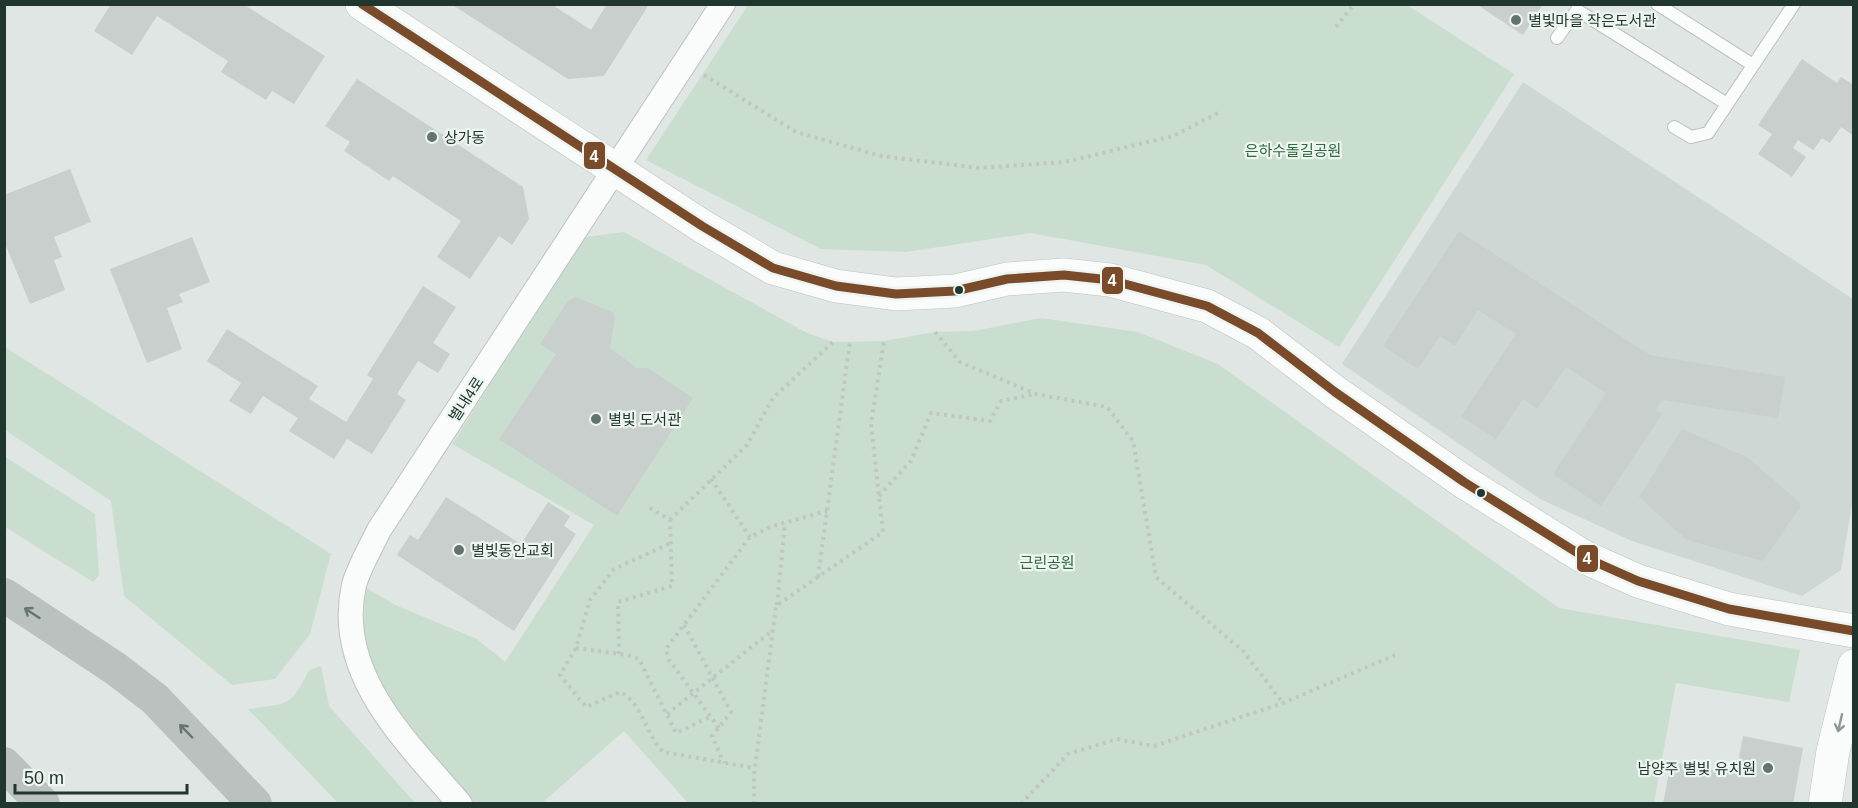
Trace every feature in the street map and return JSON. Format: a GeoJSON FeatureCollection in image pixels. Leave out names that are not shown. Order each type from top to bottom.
{"type":"FeatureCollection","features":[{"type":"Feature","properties":{"kind":"highway"},"geometry":{"type":"LineString","coordinates":[[4,595],[116,669],[155,699],[255,804]]}},
{"type":"Feature","properties":{"kind":"highway"},"geometry":{"type":"LineString","coordinates":[[4,764],[43,804]]}},
{"type":"Feature","properties":{"kind":"street"},"geometry":{"type":"LineString","coordinates":[[362,4],[617,168],[702,226],[773,268],[836,286],[896,294],[955,291],[1007,279],[1064,275],[1087,277],[1156,290],[1207,306],[1258,333],[1335,392],[1464,482],[1584,557],[1638,581],[1728,609],[1854,631]]}},
{"type":"Feature","properties":{"kind":"street","name":"별내4로"},"geometry":{"type":"LineString","coordinates":[[460,804],[408,744],[375,699],[356,659],[350,622],[355,583],[379,530],[723,4]]}},
{"type":"Feature","properties":{"kind":"street"},"geometry":{"type":"LineString","coordinates":[[1825,804],[1833,751],[1854,666]]}},
{"type":"Feature","properties":{"kind":"lane"},"geometry":{"type":"LineString","coordinates":[[1657,4],[1753,65]]}},
{"type":"Feature","properties":{"kind":"lane"},"geometry":{"type":"LineString","coordinates":[[1674,127],[1691,137],[1708,133],[1794,4]]}},
{"type":"Feature","properties":{"kind":"lane"},"geometry":{"type":"LineString","coordinates":[[1557,38],[1577,10],[1727,104]]}},
{"type":"Feature","properties":{"kind":"path"},"geometry":{"type":"LineString","coordinates":[[1336,27],[1354,4]]}},
{"type":"Feature","properties":{"kind":"path"},"geometry":{"type":"LineString","coordinates":[[702,74],[796,132],[881,156],[980,168],[1065,162],[1173,136],[1222,111]]}},
{"type":"Feature","properties":{"kind":"path"},"geometry":{"type":"LineString","coordinates":[[935,332],[960,362],[1036,394],[1107,407],[1133,441],[1156,577],[1243,651],[1283,703]]}},
{"type":"Feature","properties":{"kind":"path"},"geometry":{"type":"LineString","coordinates":[[818,577],[850,341]]}},
{"type":"Feature","properties":{"kind":"path"},"geometry":{"type":"LineString","coordinates":[[777,606],[883,532],[871,424],[884,341]]}},
{"type":"Feature","properties":{"kind":"path"},"geometry":{"type":"LineString","coordinates":[[619,654],[618,602],[672,586],[670,520],[747,445],[773,398],[833,342]]}},
{"type":"Feature","properties":{"kind":"path"},"geometry":{"type":"LineString","coordinates":[[879,496],[911,461],[931,413],[990,421],[1001,401],[1036,394]]}},
{"type":"Feature","properties":{"kind":"path"},"geometry":{"type":"LineString","coordinates":[[711,479],[750,537]]}},
{"type":"Feature","properties":{"kind":"path"},"geometry":{"type":"LineString","coordinates":[[647,506],[670,520]]}},
{"type":"Feature","properties":{"kind":"path"},"geometry":{"type":"LineString","coordinates":[[719,729],[669,660],[666,649],[750,537],[785,523],[827,512]]}},
{"type":"Feature","properties":{"kind":"path"},"geometry":{"type":"LineString","coordinates":[[754,804],[755,768],[777,606],[785,523]]}},
{"type":"Feature","properties":{"kind":"path"},"geometry":{"type":"LineString","coordinates":[[669,544],[614,569],[590,600],[576,648],[560,675],[586,707],[620,692],[631,697],[653,741],[663,752],[755,768]]}},
{"type":"Feature","properties":{"kind":"path"},"geometry":{"type":"LineString","coordinates":[[684,625],[730,712],[712,736],[724,763]]}},
{"type":"Feature","properties":{"kind":"path"},"geometry":{"type":"LineString","coordinates":[[667,714],[773,630]]}},
{"type":"Feature","properties":{"kind":"path"},"geometry":{"type":"LineString","coordinates":[[576,648],[639,659],[676,733],[710,717]]}},
{"type":"Feature","properties":{"kind":"path"},"geometry":{"type":"LineString","coordinates":[[1021,804],[1068,754],[1117,739],[1154,746],[1283,703],[1395,655]]}},
{"type":"Feature","properties":{"kind":"shaded area"},"geometry":{"type":"Polygon","coordinates":[[[1523,82],[1853,299],[1853,498],[1841,570],[1802,596],[1632,541],[1540,499],[1342,364],[1523,82]]]}},
{"type":"Feature","properties":{"kind":"green space","name":"은하수돌길공원"},"geometry":{"type":"Polygon","coordinates":[[[748,5],[1407,5],[1514,74],[1339,347],[1206,265],[1031,233],[906,252],[821,249],[646,160],[748,5]]]}},
{"type":"Feature","properties":{"kind":"green space","name":"근린공원"},"geometry":{"type":"Polygon","coordinates":[[[624,232],[807,333],[833,342],[884,341],[935,332],[973,331],[1041,318],[1138,332],[1218,364],[1559,608],[1800,650],[1789,702],[1676,683],[1654,803],[688,803],[624,731],[542,803],[472,804],[376,688],[358,642],[364,624],[365,587],[395,605],[477,639],[505,662],[594,525],[452,444],[585,237],[624,232]]]}},
{"type":"Feature","properties":{"kind":"green space"},"geometry":{"type":"Polygon","coordinates":[[[5,347],[331,554],[310,634],[275,679],[232,685],[124,596],[111,501],[5,430],[5,347]]]}},
{"type":"Feature","properties":{"kind":"green space"},"geometry":{"type":"Polygon","coordinates":[[[4,456],[95,514],[99,575],[93,582],[5,527],[4,456]]]}},
{"type":"Feature","properties":{"kind":"green space"},"geometry":{"type":"Polygon","coordinates":[[[321,666],[329,706],[415,803],[338,803],[248,709],[287,702],[297,691],[309,670],[321,666]]]}},
{"type":"Feature","properties":{"kind":"building"},"geometry":{"type":"Polygon","coordinates":[[[111,4],[243,4],[325,56],[294,104],[272,91],[266,100],[221,72],[228,61],[157,16],[132,55],[94,31],[111,4]]]}},
{"type":"Feature","properties":{"kind":"building"},"geometry":{"type":"Polygon","coordinates":[[[451,4],[551,4],[591,30],[607,4],[648,6],[604,76],[568,79],[451,4]]]}},
{"type":"Feature","properties":{"kind":"building","name":"별빛마을 작은도서관"},"geometry":{"type":"Polygon","coordinates":[[[1476,4],[1543,4],[1523,35],[1476,4]]]}},
{"type":"Feature","properties":{"kind":"building"},"geometry":{"type":"Polygon","coordinates":[[[1802,59],[1837,83],[1841,77],[1854,85],[1854,136],[1841,127],[1830,143],[1822,138],[1813,150],[1798,140],[1793,148],[1806,157],[1792,177],[1758,154],[1772,134],[1758,125],[1802,59]]]}},
{"type":"Feature","properties":{"kind":"building"},"geometry":{"type":"Polygon","coordinates":[[[357,79],[523,187],[529,219],[512,245],[499,236],[470,279],[437,257],[461,221],[393,176],[389,181],[344,151],[350,142],[325,126],[357,79]]]}},
{"type":"Feature","properties":{"kind":"building"},"geometry":{"type":"Polygon","coordinates":[[[70,169],[91,222],[54,237],[62,257],[54,260],[65,290],[30,304],[4,241],[4,195],[70,169]]]}},
{"type":"Feature","properties":{"kind":"building"},"geometry":{"type":"Polygon","coordinates":[[[1459,231],[1650,355],[1785,377],[1778,418],[1662,400],[1656,410],[1662,414],[1601,506],[1553,474],[1606,393],[1566,367],[1537,409],[1523,399],[1496,439],[1461,416],[1516,334],[1478,310],[1455,346],[1440,336],[1418,369],[1383,346],[1459,231]]]}},
{"type":"Feature","properties":{"kind":"building"},"geometry":{"type":"Polygon","coordinates":[[[192,237],[210,282],[179,294],[183,302],[167,308],[182,349],[147,363],[110,269],[192,237]]]}},
{"type":"Feature","properties":{"kind":"building"},"geometry":{"type":"Polygon","coordinates":[[[423,286],[456,307],[433,343],[450,354],[438,373],[418,361],[397,394],[406,400],[372,454],[347,439],[334,459],[289,431],[298,418],[263,396],[251,414],[229,401],[241,383],[207,361],[227,329],[318,386],[309,399],[346,422],[373,379],[367,375],[423,286]]]}},
{"type":"Feature","properties":{"kind":"building","name":"별빛 도서관"},"geometry":{"type":"Polygon","coordinates":[[[576,297],[614,313],[610,348],[637,368],[648,368],[693,398],[617,516],[499,439],[556,354],[540,344],[568,301],[576,297]]]}},
{"type":"Feature","properties":{"kind":"building"},"geometry":{"type":"Polygon","coordinates":[[[1682,429],[1747,457],[1799,502],[1800,507],[1763,561],[1687,540],[1639,497],[1682,429]]]}},
{"type":"Feature","properties":{"kind":"building"},"geometry":{"type":"Polygon","coordinates":[[[446,497],[521,544],[548,502],[570,516],[564,526],[576,534],[514,631],[397,555],[410,535],[418,540],[446,497]]]}},
{"type":"Feature","properties":{"kind":"building","name":"남양주 별빛 유치원"},"geometry":{"type":"Polygon","coordinates":[[[1743,736],[1803,748],[1793,804],[1663,804],[1671,762],[1736,774],[1743,736]]]}},
{"type":"Feature","properties":{"kind":"transit line","name":"4"},"geometry":{"type":"LineString","coordinates":[[362,4],[702,226],[773,268],[836,286],[896,294],[955,291],[1007,279],[1064,275],[1110,280],[1207,306],[1258,333],[1335,392],[1464,482],[1584,557],[1638,581],[1729,609],[1854,631]]}},
{"type":"Feature","properties":{"kind":"place","name":"별빛마을 작은도서관"},"geometry":{"type":"Point","coordinates":[1516,20]}},
{"type":"Feature","properties":{"kind":"place","name":"상가동"},"geometry":{"type":"Point","coordinates":[432,137]}},
{"type":"Feature","properties":{"kind":"place","name":"별빛 도서관"},"geometry":{"type":"Point","coordinates":[596,419]}},
{"type":"Feature","properties":{"kind":"place","name":"별빛동안교회"},"geometry":{"type":"Point","coordinates":[459,550]}},
{"type":"Feature","properties":{"kind":"place","name":"남양주 별빛 유치원"},"geometry":{"type":"Point","coordinates":[1768,768]}}]}
